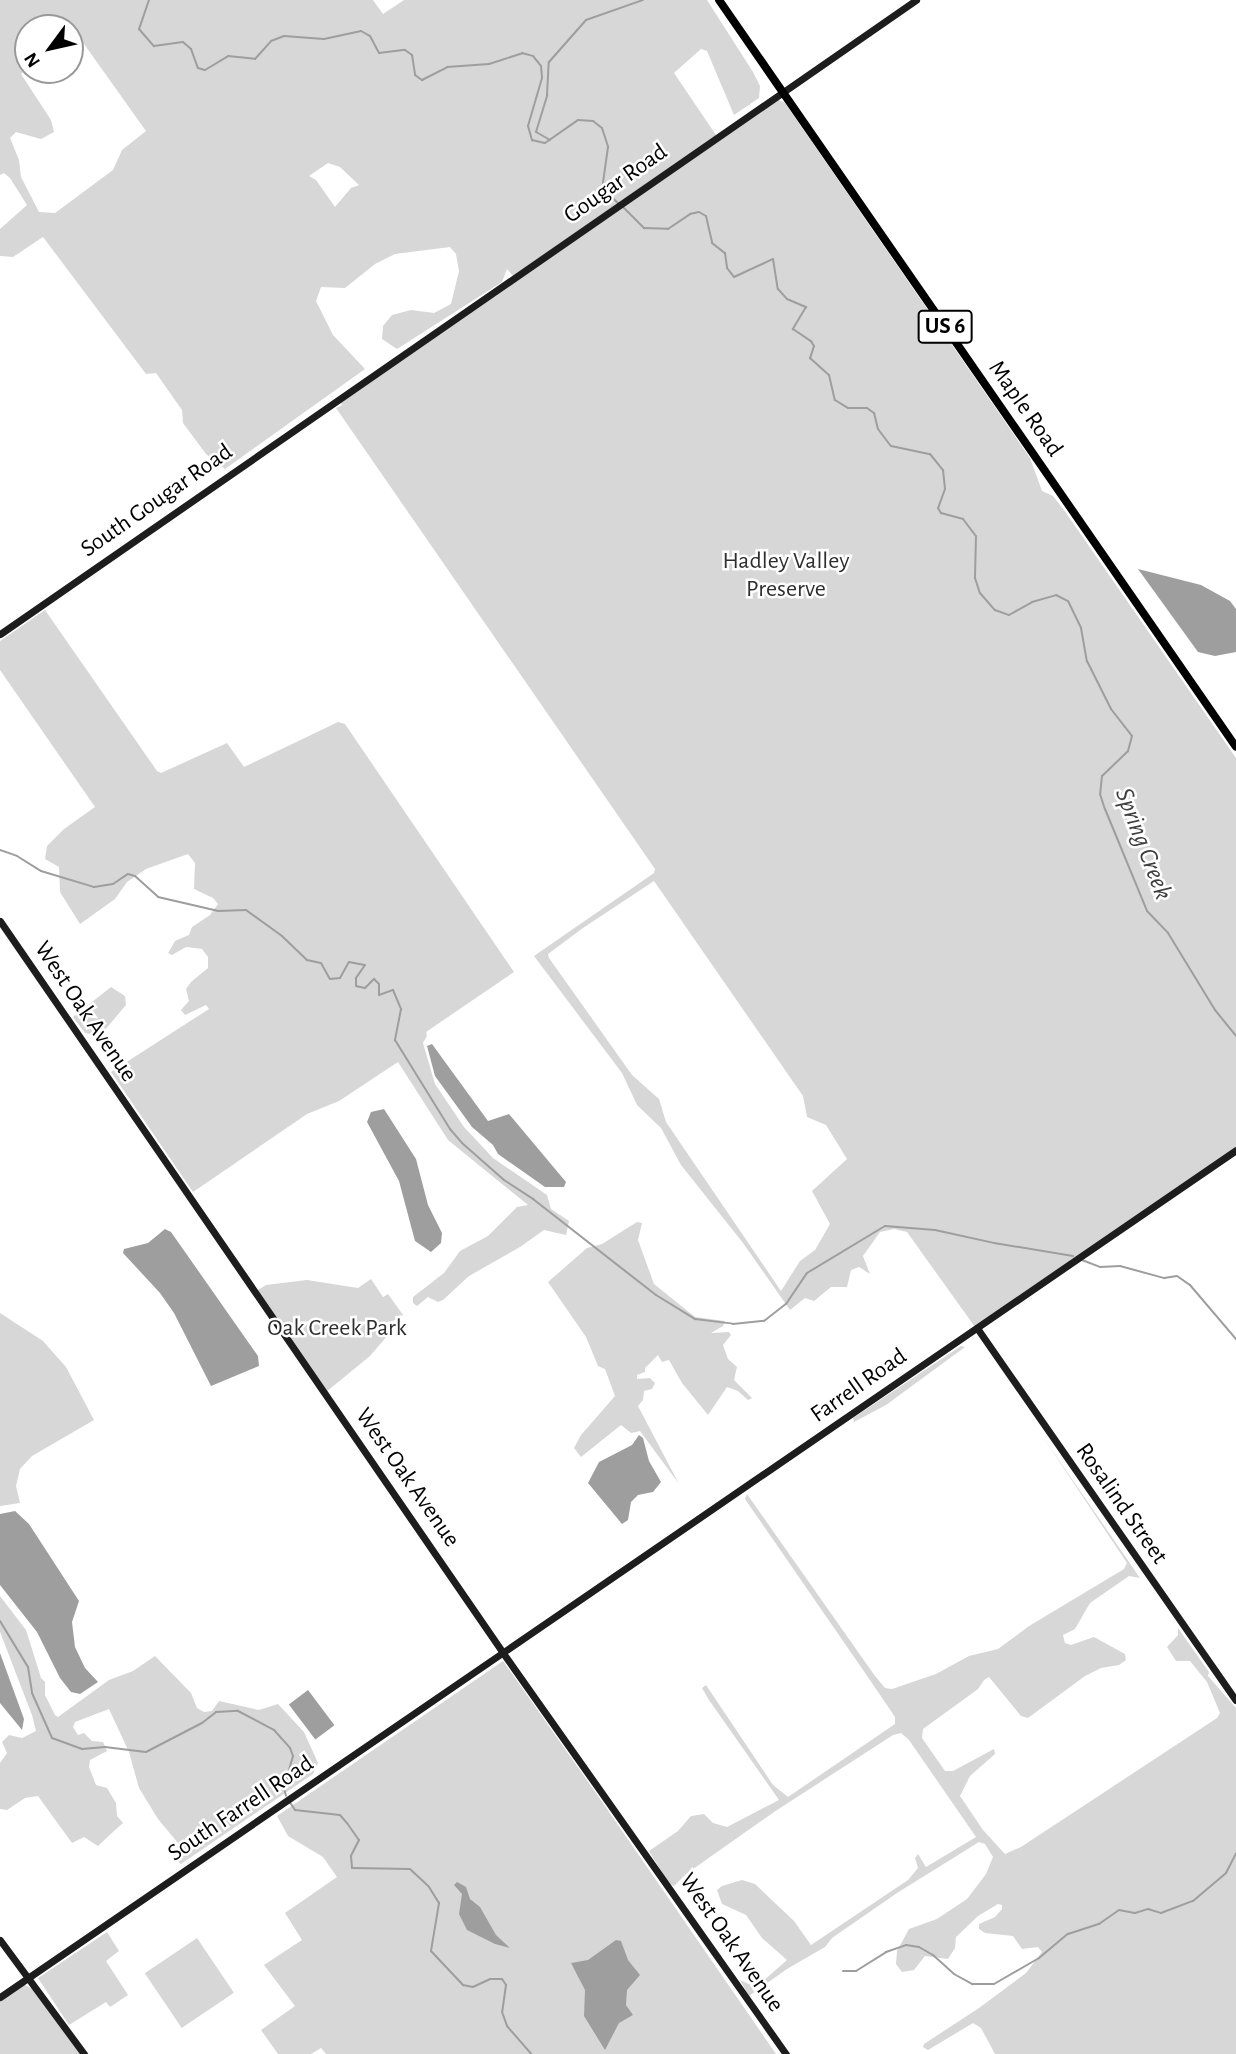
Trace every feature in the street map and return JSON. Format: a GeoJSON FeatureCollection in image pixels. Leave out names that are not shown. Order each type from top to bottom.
{"type":"FeatureCollection","features":[{"type":"Feature","properties":{"kind":"main road","name":"US 6"},"geometry":{"type":"LineString","coordinates":[[719,0],[781,92]]}},
{"type":"Feature","properties":{"kind":"main road","name":"Maple Road"},"geometry":{"type":"LineString","coordinates":[[781,92],[1236,747]]}},
{"type":"Feature","properties":{"kind":"street","name":"Gougar Road"},"geometry":{"type":"LineString","coordinates":[[337,398],[916,0]]}},
{"type":"Feature","properties":{"kind":"street","name":"South Gougar Road"},"geometry":{"type":"LineString","coordinates":[[0,634],[337,398]]}},
{"type":"Feature","properties":{"kind":"street","name":"West Oak Avenue"},"geometry":{"type":"LineString","coordinates":[[0,921],[503,1653],[786,2054]]}},
{"type":"Feature","properties":{"kind":"street","name":"Farrell Road"},"geometry":{"type":"LineString","coordinates":[[503,1653],[1236,1150]]}},
{"type":"Feature","properties":{"kind":"street","name":"Rosalind Street"},"geometry":{"type":"LineString","coordinates":[[976,1328],[1236,1700]]}},
{"type":"Feature","properties":{"kind":"street","name":"South Farrell Road"},"geometry":{"type":"LineString","coordinates":[[0,1997],[503,1653]]}},
{"type":"Feature","properties":{"kind":"street"},"geometry":{"type":"LineString","coordinates":[[0,1940],[85,2054]]}},
{"type":"Feature","properties":{"kind":"green space"},"geometry":{"type":"Polygon","coordinates":[[[0,0],[373,0],[383,14],[404,0],[707,0],[760,86],[759,98],[734,115],[707,51],[701,49],[674,73],[716,135],[513,276],[507,269],[502,282],[397,349],[382,339],[383,326],[392,315],[411,310],[434,313],[451,304],[459,271],[456,254],[450,247],[395,254],[375,264],[345,288],[321,287],[316,301],[333,335],[365,369],[225,469],[206,454],[183,423],[182,410],[156,373],[146,374],[43,237],[13,257],[0,256],[0,229],[27,205],[4,173],[0,175],[0,0]],[[14,14],[14,84],[28,84],[51,120],[54,132],[41,139],[16,132],[10,138],[19,160],[21,177],[39,212],[55,213],[113,170],[122,150],[146,131],[84,44],[84,14],[14,14]],[[328,163],[309,176],[316,180],[335,207],[351,188],[359,185],[340,167],[328,163]]]}},
{"type":"Feature","properties":{"kind":"green space","name":"Hadley Valley Preserve"},"geometry":{"type":"Polygon","coordinates":[[[777,99],[785,103],[1030,458],[1042,491],[1053,496],[1064,510],[1236,758],[1236,1148],[975,1327],[907,1232],[894,1229],[880,1232],[863,1256],[870,1274],[859,1267],[851,1270],[847,1287],[831,1287],[814,1301],[805,1298],[790,1310],[743,1243],[681,1165],[661,1128],[637,1105],[622,1073],[534,956],[654,873],[655,869],[336,408],[342,405],[340,401],[777,99]],[[654,881],[548,954],[632,1075],[659,1099],[666,1122],[781,1291],[800,1261],[815,1250],[830,1224],[812,1191],[847,1159],[826,1125],[807,1117],[803,1096],[654,881]]]}},
{"type":"Feature","properties":{"kind":"green space"},"geometry":{"type":"Polygon","coordinates":[[[45,610],[161,773],[227,743],[244,767],[338,722],[345,724],[514,972],[426,1032],[423,1043],[435,1084],[464,1127],[493,1158],[547,1195],[551,1209],[569,1221],[566,1235],[544,1230],[469,1276],[443,1300],[438,1302],[428,1297],[417,1306],[413,1303],[413,1297],[444,1273],[460,1251],[488,1236],[517,1207],[528,1205],[448,1140],[398,1062],[339,1101],[307,1114],[193,1192],[111,1072],[209,1009],[206,1005],[185,1015],[181,1010],[189,1001],[186,989],[208,968],[208,957],[202,949],[186,947],[172,955],[168,953],[175,941],[189,935],[192,927],[210,915],[218,904],[213,898],[194,889],[195,863],[188,854],[146,869],[127,882],[115,899],[80,924],[60,892],[59,867],[45,859],[47,846],[64,829],[95,807],[0,670],[0,641],[45,610]]]}},
{"type":"Feature","properties":{"kind":"green space"},"geometry":{"type":"Polygon","coordinates":[[[111,987],[125,996],[126,1005],[104,1031],[94,1035],[85,1033],[73,1017],[111,987]]]}},
{"type":"Feature","properties":{"kind":"green space"},"geometry":{"type":"Polygon","coordinates":[[[637,1222],[642,1223],[638,1240],[654,1284],[695,1317],[725,1321],[723,1326],[711,1333],[729,1332],[731,1335],[723,1345],[728,1359],[737,1367],[734,1380],[752,1398],[748,1400],[738,1391],[727,1387],[708,1415],[682,1383],[669,1360],[662,1362],[658,1355],[645,1368],[645,1372],[637,1375],[637,1379],[650,1378],[655,1383],[652,1389],[644,1391],[643,1400],[638,1406],[679,1484],[640,1431],[631,1433],[621,1425],[581,1457],[574,1448],[581,1435],[615,1396],[605,1369],[598,1366],[586,1337],[548,1282],[587,1248],[602,1244],[637,1222]]]}},
{"type":"Feature","properties":{"kind":"green space","name":"Oak Creek Park"},"geometry":{"type":"Polygon","coordinates":[[[371,1279],[383,1297],[388,1294],[403,1315],[391,1322],[387,1336],[370,1356],[326,1392],[256,1291],[266,1285],[307,1280],[358,1288],[371,1279]]]}},
{"type":"Feature","properties":{"kind":"green space"},"geometry":{"type":"Polygon","coordinates":[[[0,1313],[43,1341],[66,1367],[94,1420],[32,1456],[20,1469],[16,1486],[20,1503],[0,1506],[0,1313]]]}},
{"type":"Feature","properties":{"kind":"green space"},"geometry":{"type":"Polygon","coordinates":[[[961,1346],[965,1347],[886,1405],[854,1422],[853,1418],[961,1346]]]}},
{"type":"Feature","properties":{"kind":"green space"},"geometry":{"type":"Polygon","coordinates":[[[1041,1434],[1140,1578],[1129,1576],[1090,1603],[1075,1629],[1063,1635],[1065,1643],[1071,1645],[1094,1637],[1125,1654],[1126,1660],[1119,1665],[1101,1668],[1085,1676],[1028,1718],[1021,1716],[989,1677],[978,1689],[923,1729],[922,1738],[945,1771],[953,1771],[994,1749],[995,1754],[970,1776],[960,1796],[983,1830],[1005,1854],[1021,1847],[1217,1718],[1220,1713],[1207,1682],[1190,1661],[1176,1661],[1167,1647],[1178,1635],[1178,1628],[1209,1672],[1208,1676],[1236,1708],[1236,2054],[995,2054],[981,2028],[973,2023],[928,2050],[923,2047],[1026,1973],[1042,1952],[1038,1947],[1022,1949],[1013,1936],[985,1933],[979,1929],[979,1924],[995,1917],[1002,1909],[1002,1905],[998,1904],[978,1916],[956,1937],[955,1948],[948,1959],[925,1956],[914,1970],[902,1972],[896,1964],[897,1951],[909,1929],[937,1919],[967,1899],[986,1874],[993,1857],[985,1844],[979,1842],[897,1893],[832,1938],[825,1947],[787,1969],[749,1996],[740,1980],[751,1985],[761,1983],[787,1960],[762,1938],[746,1915],[722,1904],[717,1890],[722,1886],[742,1880],[755,1884],[794,1921],[811,1945],[908,1880],[918,1868],[915,1858],[918,1854],[926,1867],[976,1837],[909,1740],[901,1733],[893,1735],[774,1812],[686,1874],[674,1886],[669,1884],[649,1851],[678,1831],[691,1816],[704,1814],[713,1823],[727,1827],[779,1800],[709,1700],[702,1688],[706,1685],[773,1785],[788,1797],[895,1724],[895,1717],[745,1499],[747,1494],[875,1676],[885,1688],[892,1689],[936,1674],[969,1656],[998,1649],[1029,1626],[1124,1569],[1127,1563],[1041,1434]]]}},
{"type":"Feature","properties":{"kind":"green space"},"geometry":{"type":"Polygon","coordinates":[[[0,1596],[26,1630],[41,1678],[45,1682],[45,1695],[58,1717],[109,1680],[133,1671],[155,1656],[191,1693],[197,1708],[204,1712],[212,1711],[219,1701],[259,1710],[278,1704],[304,1732],[318,1763],[313,1774],[181,1864],[174,1858],[178,1843],[158,1819],[139,1788],[129,1752],[109,1709],[75,1722],[73,1727],[78,1735],[84,1733],[92,1741],[103,1742],[107,1751],[90,1760],[89,1767],[96,1785],[107,1788],[116,1803],[117,1816],[123,1823],[98,1846],[84,1837],[72,1843],[38,1796],[25,1798],[7,1810],[0,1809],[0,1763],[7,1753],[2,1742],[9,1735],[22,1738],[36,1731],[0,1632],[0,1596]]]}},
{"type":"Feature","properties":{"kind":"green space"},"geometry":{"type":"Polygon","coordinates":[[[503,1661],[776,2054],[326,2054],[321,2048],[311,2054],[278,2054],[261,2030],[295,2006],[264,1965],[302,1940],[285,1913],[337,1877],[323,1857],[288,1836],[277,1816],[503,1661]]]}},
{"type":"Feature","properties":{"kind":"green space"},"geometry":{"type":"Polygon","coordinates":[[[107,1932],[119,1951],[106,1961],[128,1995],[110,2007],[106,2002],[69,2025],[38,1978],[107,1932]]]}},
{"type":"Feature","properties":{"kind":"green space"},"geometry":{"type":"Polygon","coordinates":[[[197,1938],[234,1993],[182,2028],[145,1973],[197,1938]]]}},
{"type":"Feature","properties":{"kind":"green space"},"geometry":{"type":"Polygon","coordinates":[[[25,1985],[33,1989],[82,2054],[0,2054],[0,2001],[25,1985]]]}},
{"type":"Feature","properties":{"kind":"shaded area"},"geometry":{"type":"Polygon","coordinates":[[[1138,569],[1201,585],[1230,601],[1236,609],[1236,652],[1215,656],[1198,652],[1138,569]]]}},
{"type":"Feature","properties":{"kind":"shaded area"},"geometry":{"type":"Polygon","coordinates":[[[432,1044],[488,1121],[509,1114],[566,1182],[564,1187],[545,1187],[498,1154],[493,1145],[472,1127],[435,1076],[427,1046],[432,1044]]]}},
{"type":"Feature","properties":{"kind":"shaded area"},"geometry":{"type":"Polygon","coordinates":[[[384,1109],[416,1159],[428,1205],[442,1233],[441,1243],[431,1252],[415,1241],[399,1181],[367,1122],[371,1112],[384,1109]]]}},
{"type":"Feature","properties":{"kind":"shaded area"},"geometry":{"type":"Polygon","coordinates":[[[165,1229],[171,1232],[258,1356],[259,1366],[211,1386],[174,1313],[160,1293],[123,1253],[124,1249],[148,1243],[165,1229]]]}},
{"type":"Feature","properties":{"kind":"shaded area"},"geometry":{"type":"Polygon","coordinates":[[[639,1435],[643,1438],[649,1461],[661,1482],[653,1492],[638,1495],[631,1502],[628,1520],[622,1524],[588,1483],[599,1462],[632,1445],[639,1435]]]}},
{"type":"Feature","properties":{"kind":"shaded area"},"geometry":{"type":"Polygon","coordinates":[[[15,1511],[29,1524],[79,1601],[72,1622],[75,1647],[85,1668],[98,1682],[80,1694],[71,1692],[60,1678],[37,1632],[0,1585],[0,1514],[15,1511]]]}},
{"type":"Feature","properties":{"kind":"shaded area"},"geometry":{"type":"Polygon","coordinates":[[[0,1653],[24,1719],[22,1730],[0,1703],[0,1653]]]}},
{"type":"Feature","properties":{"kind":"shaded area"},"geometry":{"type":"Polygon","coordinates":[[[308,1690],[334,1725],[315,1740],[289,1704],[308,1690]]]}},
{"type":"Feature","properties":{"kind":"shaded area"},"geometry":{"type":"Polygon","coordinates":[[[457,1882],[466,1887],[470,1899],[480,1907],[496,1935],[510,1948],[495,1944],[467,1930],[459,1914],[462,1894],[454,1885],[457,1882]]]}},
{"type":"Feature","properties":{"kind":"shaded area"},"geometry":{"type":"Polygon","coordinates":[[[616,1940],[621,1941],[628,1960],[640,1975],[627,1990],[626,2005],[633,2015],[619,2023],[605,2050],[584,2016],[585,1990],[571,1963],[588,1960],[616,1940]]]}},
{"type":"Feature","properties":{"kind":"waterway","name":"Spring Creek"},"geometry":{"type":"LineString","coordinates":[[149,0],[139,29],[154,46],[183,42],[191,49],[198,68],[205,70],[228,56],[255,59],[271,41],[284,36],[324,39],[361,31],[370,36],[379,53],[405,50],[412,55],[415,75],[422,80],[447,67],[489,64],[522,53],[533,56],[541,66],[542,78],[528,126],[532,140],[545,143],[578,120],[593,121],[602,128],[608,147],[603,183],[605,191],[618,203]]}},
{"type":"Feature","properties":{"kind":"waterway"},"geometry":{"type":"LineString","coordinates":[[550,140],[536,132],[547,95],[549,62],[586,20],[643,0]]}},
{"type":"Feature","properties":{"kind":"waterway","name":"Spring Creek"},"geometry":{"type":"LineString","coordinates":[[623,207],[644,228],[668,229],[690,214],[699,212],[706,216],[712,243],[725,253],[727,268],[734,277],[773,259],[778,289],[787,299],[806,307],[793,329],[814,346],[810,358],[829,375],[835,400],[848,408],[867,408],[874,413],[878,429],[891,446],[930,454],[943,470],[945,489],[938,508],[941,513],[963,519],[976,536],[975,578],[980,593],[995,610],[1009,615],[1032,602],[1056,595],[1068,601],[1081,628],[1087,661],[1111,709],[1132,736],[1128,751],[1102,776],[1100,794],[1105,809],[1147,911],[1168,933],[1215,1010],[1236,1036]]}},
{"type":"Feature","properties":{"kind":"waterway"},"geometry":{"type":"LineString","coordinates":[[0,850],[17,856],[41,871],[94,887],[113,884],[128,874],[135,876],[158,897],[218,911],[246,910],[282,936],[307,960],[321,963],[330,979],[340,978],[349,962],[365,965],[356,978],[356,986],[365,988],[374,979],[379,984],[379,995],[393,990],[401,1009],[395,1040],[450,1129],[462,1143],[504,1180],[533,1199],[656,1295],[695,1319],[733,1324],[764,1321],[786,1304],[807,1273],[885,1226],[935,1230],[1073,1256]]}},
{"type":"Feature","properties":{"kind":"waterway"},"geometry":{"type":"LineString","coordinates":[[1082,1260],[1100,1267],[1120,1266],[1164,1278],[1177,1276],[1190,1285],[1236,1339]]}},
{"type":"Feature","properties":{"kind":"waterway"},"geometry":{"type":"LineString","coordinates":[[0,1621],[28,1667],[32,1693],[52,1738],[82,1749],[105,1747],[146,1752],[202,1723],[216,1712],[238,1711],[274,1730],[290,1748],[293,1756],[284,1788],[286,1796]]}},
{"type":"Feature","properties":{"kind":"waterway"},"geometry":{"type":"LineString","coordinates":[[289,1801],[295,1810],[340,1815],[359,1840],[351,1856],[352,1868],[410,1869],[429,1887],[439,1903],[431,1951],[463,1985],[473,1987],[490,1979],[502,1979],[506,1985],[502,2012],[507,2026],[531,2054]]}},
{"type":"Feature","properties":{"kind":"waterway"},"geometry":{"type":"LineString","coordinates":[[843,1971],[856,1971],[886,1952],[906,1945],[919,1947],[933,1955],[954,1974],[972,1984],[994,1984],[1039,1958],[1068,1934],[1099,1924],[1119,1910],[1135,1913],[1148,1909],[1161,1913],[1193,1901],[1226,1873],[1236,1853]]}}]}
